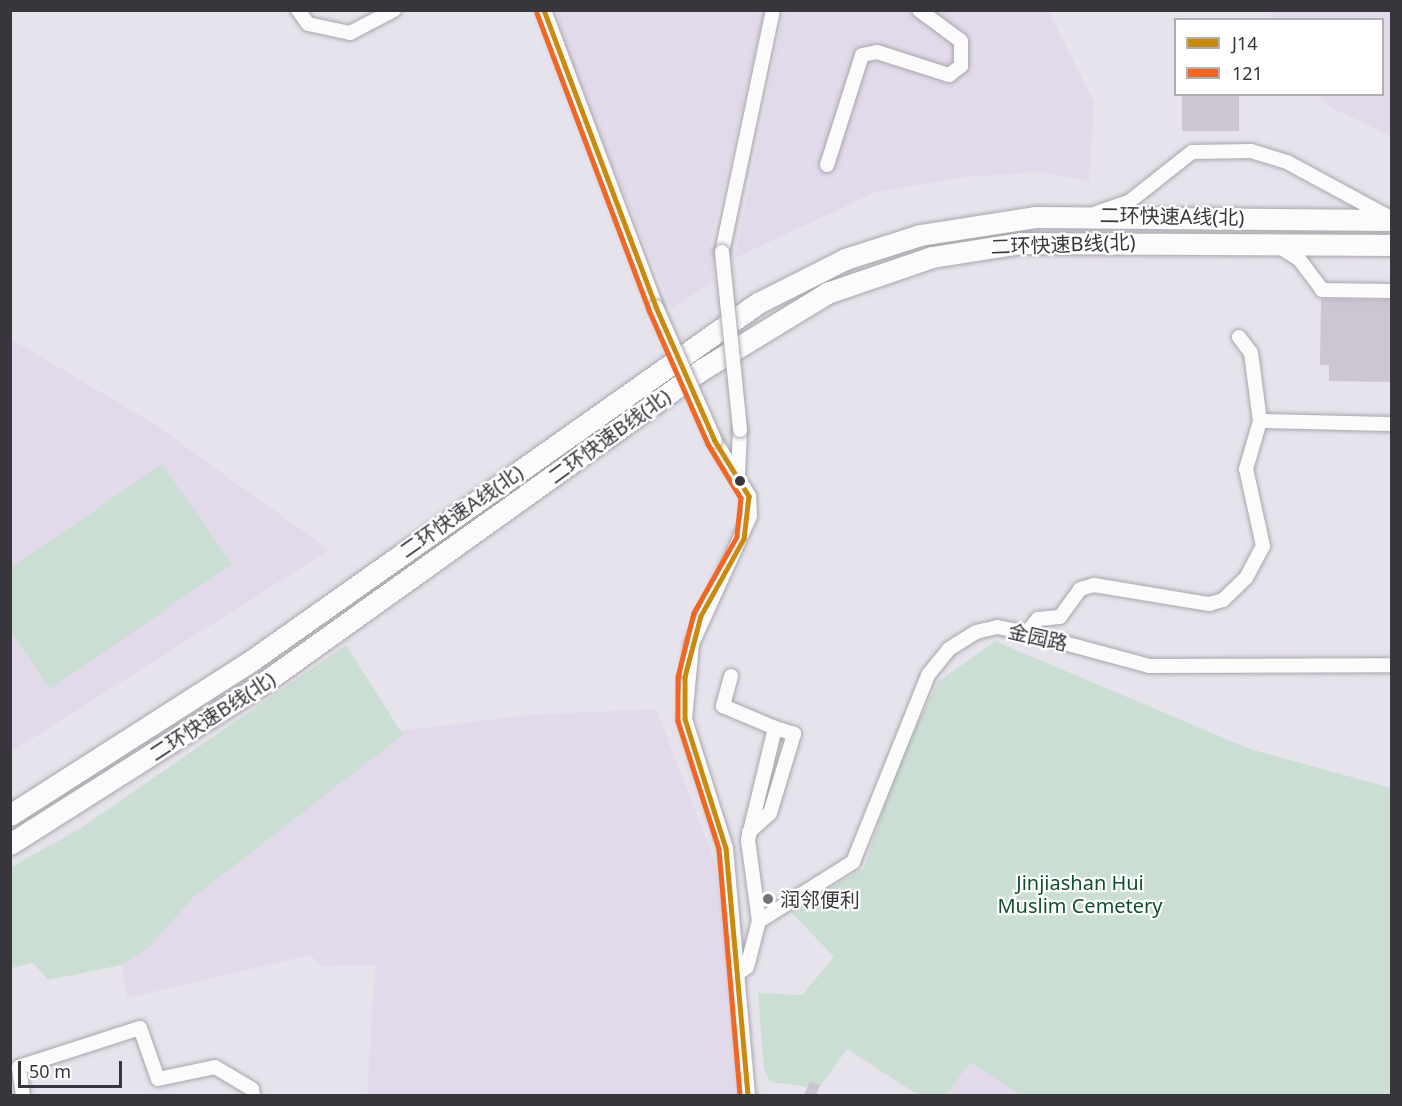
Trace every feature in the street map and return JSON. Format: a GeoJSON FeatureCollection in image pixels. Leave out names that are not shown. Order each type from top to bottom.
{"type":"FeatureCollection","features":[{"type":"Feature","properties":{"kind":"highway","name":"二环快速A线(北)"},"geometry":{"type":"LineString","coordinates":[[10,815],[248,663],[691,348],[810,274],[920,235],[1001,221],[1089,215],[1392,219]]}},
{"type":"Feature","properties":{"kind":"highway","name":"二环快速B线(北)"},"geometry":{"type":"LineString","coordinates":[[10,844],[262,684],[701,370],[827,293],[932,257],[1020,243],[1392,245]]}},
{"type":"Feature","properties":{"kind":"street"},"geometry":{"type":"LineString","coordinates":[[298,10],[308,24],[350,33],[394,10]]}},
{"type":"Feature","properties":{"kind":"street"},"geometry":{"type":"LineString","coordinates":[[544,10],[656,307],[715,441],[749,496],[750,516],[744,539],[701,616],[685,677],[685,719],[726,848],[737,974],[752,1093]]}},
{"type":"Feature","properties":{"kind":"street"},"geometry":{"type":"LineString","coordinates":[[738,475],[740,430],[722,252],[773,10]]}},
{"type":"Feature","properties":{"kind":"street"},"geometry":{"type":"LineString","coordinates":[[827,165],[862,55],[877,52],[949,75],[960,66],[964,52],[961,41],[919,10]]}},
{"type":"Feature","properties":{"kind":"street"},"geometry":{"type":"LineString","coordinates":[[1089,215],[1130,201],[1192,152],[1251,151],[1287,162],[1392,219]]}},
{"type":"Feature","properties":{"kind":"street"},"geometry":{"type":"LineString","coordinates":[[1267,243],[1299,259],[1322,290],[1392,291]]}},
{"type":"Feature","properties":{"kind":"street"},"geometry":{"type":"LineString","coordinates":[[1027,633],[1038,619],[1060,617],[1080,589],[1094,585],[1209,604],[1223,600],[1246,578],[1263,546],[1246,469],[1260,421],[1251,353],[1239,337]]}},
{"type":"Feature","properties":{"kind":"street"},"geometry":{"type":"LineString","coordinates":[[1260,421],[1392,424]]}},
{"type":"Feature","properties":{"kind":"street","name":"金园路"},"geometry":{"type":"LineString","coordinates":[[759,921],[854,862],[903,730],[928,675],[949,649],[976,632],[997,627],[1149,666],[1392,665]]}},
{"type":"Feature","properties":{"kind":"street"},"geometry":{"type":"LineString","coordinates":[[731,676],[723,706],[794,734],[770,813],[749,832]]}},
{"type":"Feature","properties":{"kind":"street"},"geometry":{"type":"LineString","coordinates":[[737,974],[747,967],[759,921],[749,832],[775,728]]}},
{"type":"Feature","properties":{"kind":"street"},"geometry":{"type":"LineString","coordinates":[[22,1095],[20,1067],[140,1028],[158,1079],[215,1067],[252,1089],[253,1095]]}},
{"type":"Feature","properties":{"kind":"shaded area"},"geometry":{"type":"Polygon","coordinates":[[[556,11],[765,11],[711,241],[714,281],[672,309],[573,71],[556,11]]]}},
{"type":"Feature","properties":{"kind":"shaded area"},"geometry":{"type":"Polygon","coordinates":[[[784,11],[1048,11],[1094,102],[1089,181],[1041,172],[964,177],[876,192],[735,258],[784,11]]]}},
{"type":"Feature","properties":{"kind":"shaded area"},"geometry":{"type":"Polygon","coordinates":[[[1270,11],[1391,11],[1391,136],[1330,107],[1320,96],[1384,96],[1384,18],[1273,18],[1270,11]]]}},
{"type":"Feature","properties":{"kind":"shaded area"},"geometry":{"type":"Polygon","coordinates":[[[11,339],[154,424],[329,550],[11,752],[11,339]]]}},
{"type":"Feature","properties":{"kind":"shaded area"},"geometry":{"type":"Polygon","coordinates":[[[656,709],[715,862],[727,938],[738,1095],[367,1095],[375,965],[322,966],[310,955],[127,998],[121,965],[147,949],[195,896],[403,735],[400,731],[528,715],[656,709]]]}},
{"type":"Feature","properties":{"kind":"shaded area"},"geometry":{"type":"Polygon","coordinates":[[[970,1062],[1021,1095],[947,1096],[970,1062]]]}},
{"type":"Feature","properties":{"kind":"green space"},"geometry":{"type":"Polygon","coordinates":[[[162,464],[232,564],[50,689],[11,632],[11,568],[162,464]]]}},
{"type":"Feature","properties":{"kind":"green space","name":"Jinjiashan Hui Muslim Cemetery"},"geometry":{"type":"Polygon","coordinates":[[[995,641],[1250,749],[1391,788],[1391,1095],[1021,1095],[970,1062],[947,1095],[918,1095],[847,1049],[819,1088],[770,1082],[764,1069],[758,993],[802,995],[834,957],[791,912],[864,868],[898,765],[938,682],[995,641]]]}},
{"type":"Feature","properties":{"kind":"green space"},"geometry":{"type":"Polygon","coordinates":[[[346,645],[403,735],[195,896],[147,949],[121,965],[48,980],[33,963],[11,968],[11,867],[81,828],[346,645]]]}},
{"type":"Feature","properties":{"kind":"building"},"geometry":{"type":"Polygon","coordinates":[[[1182,96],[1239,96],[1239,131],[1182,131],[1182,96]]]}},
{"type":"Feature","properties":{"kind":"building"},"geometry":{"type":"Polygon","coordinates":[[[1321,299],[1392,300],[1390,382],[1329,381],[1329,365],[1320,365],[1321,299]]]}},
{"type":"Feature","properties":{"kind":"building"},"geometry":{"type":"Polygon","coordinates":[[[810,1081],[820,1085],[816,1095],[804,1095],[810,1081]]]}},
{"type":"Feature","properties":{"kind":"transit line","name":"J14"},"geometry":{"type":"LineString","coordinates":[[544,10],[656,307],[715,441],[749,496],[744,539],[701,616],[685,677],[685,719],[726,848],[748,1096]]}},
{"type":"Feature","properties":{"kind":"transit line","name":"121"},"geometry":{"type":"LineString","coordinates":[[537,13],[649,310],[708,444],[741,498],[737,537],[694,613],[678,677],[678,721],[719,849],[740,1096]]}},
{"type":"Feature","properties":{"kind":"place","name":"润邻便利"},"geometry":{"type":"Point","coordinates":[768,899]}}]}
